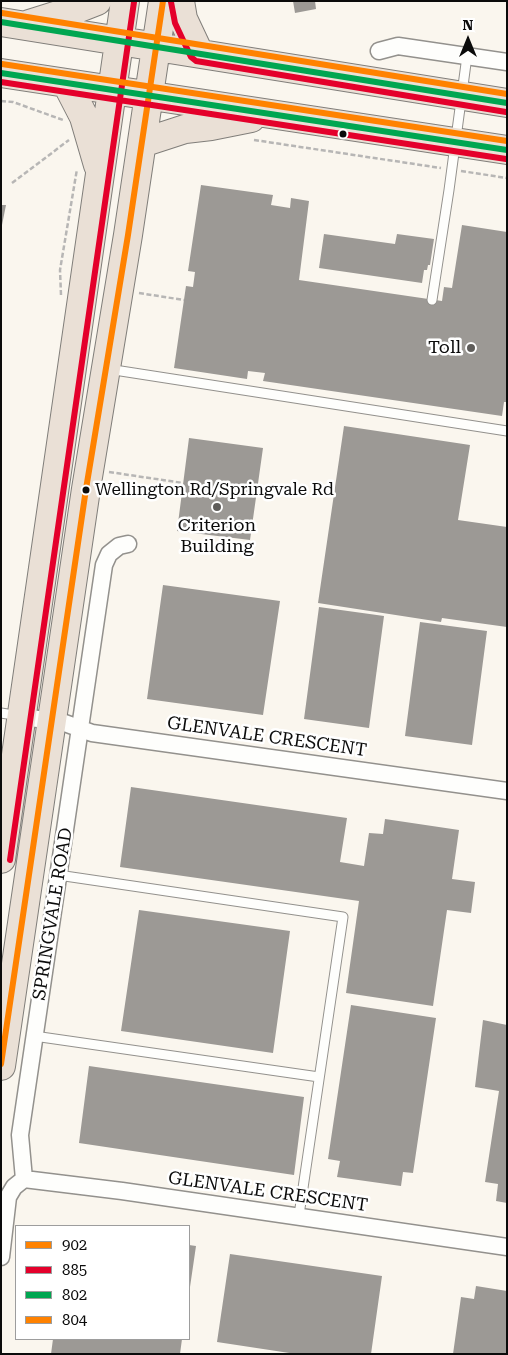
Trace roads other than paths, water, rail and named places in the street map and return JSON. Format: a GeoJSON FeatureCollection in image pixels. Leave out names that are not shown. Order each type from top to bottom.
{"type":"FeatureCollection","features":[{"type":"Feature","properties":{"kind":"highway"},"geometry":{"type":"LineString","coordinates":[[12,24],[74,10],[97,1]]}},
{"type":"Feature","properties":{"kind":"highway"},"geometry":{"type":"LineString","coordinates":[[1,859],[12,715],[113,90],[125,1]]}},
{"type":"Feature","properties":{"kind":"highway","name":"SPRINGVALE ROAD"},"geometry":{"type":"LineString","coordinates":[[1,1066],[86,489],[128,235],[163,1]]}},
{"type":"Feature","properties":{"kind":"highway"},"geometry":{"type":"LineString","coordinates":[[180,1],[183,19],[199,53]]}},
{"type":"Feature","properties":{"kind":"highway"},"geometry":{"type":"LineString","coordinates":[[12,24],[507,103]]}},
{"type":"Feature","properties":{"kind":"highway"},"geometry":{"type":"LineString","coordinates":[[1,73],[507,150]]}},
{"type":"Feature","properties":{"kind":"highway"},"geometry":{"type":"LineString","coordinates":[[66,84],[84,117],[100,171]]}},
{"type":"Feature","properties":{"kind":"highway"},"geometry":{"type":"LineString","coordinates":[[142,143],[185,129],[211,126],[269,114]]}},
{"type":"Feature","properties":{"kind":"street"},"geometry":{"type":"LineString","coordinates":[[379,51],[398,46],[507,62]]}},
{"type":"Feature","properties":{"kind":"street","name":"SPRINGVALE ROAD"},"geometry":{"type":"LineString","coordinates":[[24,1179],[20,1135],[104,565],[109,554],[119,546],[128,544]]}},
{"type":"Feature","properties":{"kind":"street","name":"GLENVALE CRESCENT"},"geometry":{"type":"LineString","coordinates":[[12,715],[62,722],[92,733],[507,791]]}},
{"type":"Feature","properties":{"kind":"street"},"geometry":{"type":"LineString","coordinates":[[1,1257],[8,1197],[14,1187],[24,1179]]}},
{"type":"Feature","properties":{"kind":"street","name":"GLENVALE CRESCENT"},"geometry":{"type":"LineString","coordinates":[[24,1179],[507,1246]]}},
{"type":"Feature","properties":{"kind":"lane"},"geometry":{"type":"LineString","coordinates":[[432,300],[467,56]]}},
{"type":"Feature","properties":{"kind":"lane"},"geometry":{"type":"LineString","coordinates":[[105,369],[507,430]]}},
{"type":"Feature","properties":{"kind":"lane"},"geometry":{"type":"LineString","coordinates":[[58,875],[343,917],[299,1216]]}},
{"type":"Feature","properties":{"kind":"lane"},"geometry":{"type":"LineString","coordinates":[[34,1036],[320,1077]]}},
{"type":"Feature","properties":{"kind":"place","name":"Toll"},"geometry":{"type":"Point","coordinates":[471,348]}},
{"type":"Feature","properties":{"kind":"place","name":"Wellington Rd/Springvale Rd"},"geometry":{"type":"Point","coordinates":[86,490]}},
{"type":"Feature","properties":{"kind":"place","name":"Criterion Building"},"geometry":{"type":"Point","coordinates":[217,507]}}]}
